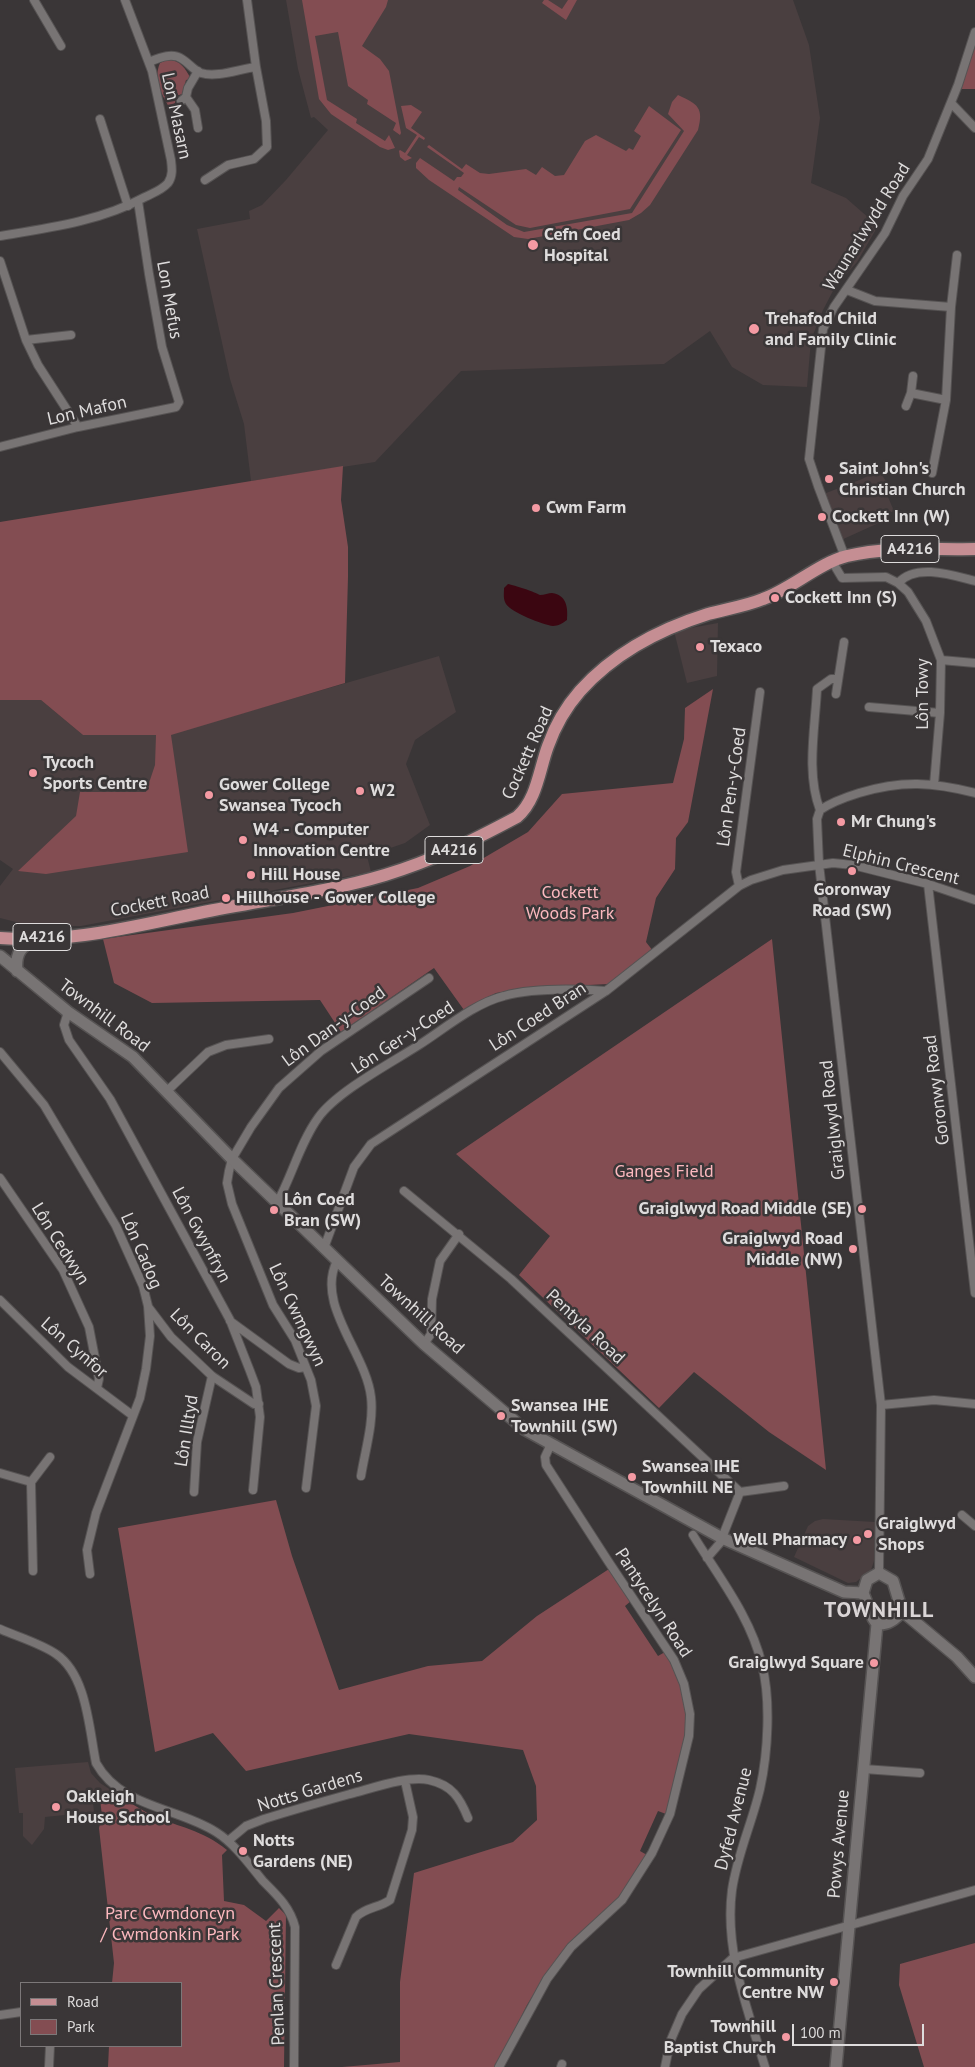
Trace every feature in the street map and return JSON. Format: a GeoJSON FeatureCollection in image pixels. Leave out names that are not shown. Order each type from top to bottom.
{"type":"FeatureCollection","features":[{"type":"Feature","properties":{"kind":"main road","name":"Cockett Road"},"geometry":{"type":"LineString","coordinates":[[0,938],[35,938],[110,930],[350,884],[411,866],[459,848],[517,817],[527,807],[548,744],[564,713],[581,690],[610,663],[641,642],[667,629],[707,615],[764,599],[846,557],[887,549],[975,549]]}},
{"type":"Feature","properties":{"kind":"street"},"geometry":{"type":"LineString","coordinates":[[34,0],[61,46]]}},
{"type":"Feature","properties":{"kind":"street","name":"Lon Masarn"},"geometry":{"type":"LineString","coordinates":[[0,236],[68,225],[128,206],[161,189],[169,181],[172,171],[167,138],[149,62],[125,0]]}},
{"type":"Feature","properties":{"kind":"street"},"geometry":{"type":"LineString","coordinates":[[205,180],[228,165],[254,159],[266,147],[266,121],[256,67],[247,0]]}},
{"type":"Feature","properties":{"kind":"street","name":"Waunarlwydd Road"},"geometry":{"type":"LineString","coordinates":[[846,557],[809,459],[823,329],[834,307],[885,233],[903,196],[928,158],[958,85],[975,32]]}},
{"type":"Feature","properties":{"kind":"street"},"geometry":{"type":"LineString","coordinates":[[149,62],[169,55],[181,58],[202,73],[218,73],[256,67]]}},
{"type":"Feature","properties":{"kind":"street"},"geometry":{"type":"LineString","coordinates":[[198,71],[184,99],[195,110],[198,128]]}},
{"type":"Feature","properties":{"kind":"street"},"geometry":{"type":"LineString","coordinates":[[951,103],[975,128]]}},
{"type":"Feature","properties":{"kind":"street"},"geometry":{"type":"LineString","coordinates":[[100,119],[128,206]]}},
{"type":"Feature","properties":{"kind":"street","name":"Lon Mefus"},"geometry":{"type":"LineString","coordinates":[[138,201],[148,274],[162,347],[179,402]]}},
{"type":"Feature","properties":{"kind":"street"},"geometry":{"type":"LineString","coordinates":[[932,473],[946,400],[956,255]]}},
{"type":"Feature","properties":{"kind":"street"},"geometry":{"type":"LineString","coordinates":[[0,261],[26,340],[38,365],[78,427]]}},
{"type":"Feature","properties":{"kind":"street"},"geometry":{"type":"LineString","coordinates":[[847,290],[875,301],[951,307]]}},
{"type":"Feature","properties":{"kind":"street"},"geometry":{"type":"LineString","coordinates":[[26,340],[71,334]]}},
{"type":"Feature","properties":{"kind":"street"},"geometry":{"type":"LineString","coordinates":[[906,406],[911,393],[913,376]]}},
{"type":"Feature","properties":{"kind":"street"},"geometry":{"type":"LineString","coordinates":[[911,393],[946,400]]}},
{"type":"Feature","properties":{"kind":"street","name":"Lon Mafon"},"geometry":{"type":"LineString","coordinates":[[0,447],[78,427],[176,407],[179,402]]}},
{"type":"Feature","properties":{"kind":"street"},"geometry":{"type":"LineString","coordinates":[[833,563],[842,578],[886,577],[898,583],[908,574],[918,572],[946,574],[975,581]]}},
{"type":"Feature","properties":{"kind":"street","name":"Lôn Towy"},"geometry":{"type":"LineString","coordinates":[[898,583],[908,592],[919,607],[932,634],[941,660],[940,713],[934,785]]}},
{"type":"Feature","properties":{"kind":"street"},"geometry":{"type":"LineString","coordinates":[[836,694],[844,642]]}},
{"type":"Feature","properties":{"kind":"street"},"geometry":{"type":"LineString","coordinates":[[941,660],[975,663]]}},
{"type":"Feature","properties":{"kind":"street","name":"Graiglwyd Road"},"geometry":{"type":"LineString","coordinates":[[838,679],[831,679],[817,689],[812,776],[820,810],[817,819],[819,864],[880,1405],[878,1573]]}},
{"type":"Feature","properties":{"kind":"street","name":"Lôn Pen-y-Coed"},"geometry":{"type":"LineString","coordinates":[[739,886],[736,872],[760,692]]}},
{"type":"Feature","properties":{"kind":"street"},"geometry":{"type":"LineString","coordinates":[[869,707],[940,713]]}},
{"type":"Feature","properties":{"kind":"street"},"geometry":{"type":"LineString","coordinates":[[820,810],[844,798],[889,785],[904,783],[934,785],[975,793]]}},
{"type":"Feature","properties":{"kind":"street","name":"Lôn Coed Bran"},"geometry":{"type":"LineString","coordinates":[[324,1248],[354,1167],[370,1144],[606,991],[739,886],[783,870],[819,864]]}},
{"type":"Feature","properties":{"kind":"street","name":"Elphin Crescent"},"geometry":{"type":"LineString","coordinates":[[819,864],[853,865],[928,884],[975,900]]}},
{"type":"Feature","properties":{"kind":"street","name":"Goronwy Road"},"geometry":{"type":"LineString","coordinates":[[928,884],[975,1293]]}},
{"type":"Feature","properties":{"kind":"street"},"geometry":{"type":"LineString","coordinates":[[16,970],[18,950],[35,938]]}},
{"type":"Feature","properties":{"kind":"street","name":"Townhill Road"},"geometry":{"type":"LineString","coordinates":[[0,956],[68,1012],[134,1057],[232,1159],[424,1344],[524,1428],[722,1538],[844,1592],[863,1593]]}},
{"type":"Feature","properties":{"kind":"street","name":"Lôn Dan-y-Coed"},"geometry":{"type":"LineString","coordinates":[[232,1159],[251,1127],[279,1088],[322,1051],[429,978]]}},
{"type":"Feature","properties":{"kind":"street","name":"Lôn Ger-y-Coed"},"geometry":{"type":"LineString","coordinates":[[278,1203],[292,1168],[318,1117],[340,1096],[471,1011],[504,996],[579,990],[606,991]]}},
{"type":"Feature","properties":{"kind":"street","name":"Lôn Gwynfryn"},"geometry":{"type":"LineString","coordinates":[[68,1012],[64,1025],[69,1040],[110,1099],[230,1320],[256,1387],[260,1417],[253,1490]]}},
{"type":"Feature","properties":{"kind":"street"},"geometry":{"type":"LineString","coordinates":[[167,1091],[208,1052],[226,1045],[269,1039]]}},
{"type":"Feature","properties":{"kind":"street","name":"Lôn Cadog"},"geometry":{"type":"LineString","coordinates":[[0,1052],[44,1105],[116,1226],[143,1286],[148,1306],[150,1320],[149,1353],[140,1398],[96,1513],[87,1550],[90,1574]]}},
{"type":"Feature","properties":{"kind":"street","name":"Lôn Cwmgwyn"},"geometry":{"type":"LineString","coordinates":[[232,1159],[227,1182],[232,1204],[273,1305],[287,1325],[311,1380],[316,1406],[306,1488]]}},
{"type":"Feature","properties":{"kind":"street","name":"Lôn Cedwyn"},"geometry":{"type":"LineString","coordinates":[[0,1178],[62,1270],[89,1326],[99,1380],[98,1388]]}},
{"type":"Feature","properties":{"kind":"street","name":"Pentyla Road"},"geometry":{"type":"LineString","coordinates":[[404,1192],[459,1234],[511,1279],[740,1492]]}},
{"type":"Feature","properties":{"kind":"street"},"geometry":{"type":"LineString","coordinates":[[424,1344],[431,1334],[432,1299],[440,1261],[459,1234]]}},
{"type":"Feature","properties":{"kind":"street"},"geometry":{"type":"LineString","coordinates":[[337,1261],[332,1272],[330,1285],[338,1316],[365,1373],[371,1397],[371,1415],[361,1476]]}},
{"type":"Feature","properties":{"kind":"street","name":"Lôn Cynfor"},"geometry":{"type":"LineString","coordinates":[[0,1300],[68,1367],[98,1388],[132,1416]]}},
{"type":"Feature","properties":{"kind":"street","name":"Lôn Caron"},"geometry":{"type":"LineString","coordinates":[[148,1306],[171,1337],[212,1376],[254,1404],[258,1404]]}},
{"type":"Feature","properties":{"kind":"street"},"geometry":{"type":"LineString","coordinates":[[230,1320],[289,1364],[299,1368],[305,1367]]}},
{"type":"Feature","properties":{"kind":"street","name":"Lôn Illtyd"},"geometry":{"type":"LineString","coordinates":[[194,1492],[197,1442],[212,1376]]}},
{"type":"Feature","properties":{"kind":"street"},"geometry":{"type":"LineString","coordinates":[[880,1405],[934,1400],[975,1404]]}},
{"type":"Feature","properties":{"kind":"street","name":"Pantycelyn Road"},"geometry":{"type":"LineString","coordinates":[[499,2067],[547,1978],[571,1947],[622,1900],[652,1853],[670,1814],[689,1736],[690,1714],[684,1684],[674,1660],[546,1465],[545,1457],[551,1444]]}},
{"type":"Feature","properties":{"kind":"street"},"geometry":{"type":"LineString","coordinates":[[33,1571],[31,1482],[50,1457]]}},
{"type":"Feature","properties":{"kind":"street"},"geometry":{"type":"LineString","coordinates":[[0,1473],[31,1482]]}},
{"type":"Feature","properties":{"kind":"street"},"geometry":{"type":"LineString","coordinates":[[707,1558],[722,1538],[740,1492],[784,1486]]}},
{"type":"Feature","properties":{"kind":"street"},"geometry":{"type":"LineString","coordinates":[[962,1515],[975,1526]]}},
{"type":"Feature","properties":{"kind":"street","name":"Dyfed Avenue"},"geometry":{"type":"LineString","coordinates":[[693,1535],[740,1611],[762,1664],[767,1726],[760,1788],[737,1866],[732,1892],[731,1930],[733,1958],[765,2067]]}},
{"type":"Feature","properties":{"kind":"street"},"geometry":{"type":"LineString","coordinates":[[902,1611],[895,1619],[877,1624],[863,1593],[867,1580],[878,1573],[893,1581],[902,1611],[957,1656],[975,1677]]}},
{"type":"Feature","properties":{"kind":"street","name":"Powys Avenue"},"geometry":{"type":"LineString","coordinates":[[836,2067],[877,1624]]}},
{"type":"Feature","properties":{"kind":"street","name":"Penlan Crescent"},"geometry":{"type":"LineString","coordinates":[[0,1629],[56,1654],[72,1669],[81,1686],[96,1763],[102,1774],[122,1791],[157,1809],[192,1820],[215,1831],[228,1840],[287,1907],[295,1927],[294,2067]]}},
{"type":"Feature","properties":{"kind":"street"},"geometry":{"type":"LineString","coordinates":[[864,1769],[920,1773]]}},
{"type":"Feature","properties":{"kind":"street","name":"Notts Gardens"},"geometry":{"type":"LineString","coordinates":[[228,1840],[246,1826],[264,1818],[383,1785],[405,1781],[428,1780],[451,1790],[460,1799],[468,1818]]}},
{"type":"Feature","properties":{"kind":"street"},"geometry":{"type":"LineString","coordinates":[[336,1965],[356,1917],[362,1911],[384,1904],[390,1900],[412,1830],[413,1817],[405,1781]]}},
{"type":"Feature","properties":{"kind":"street"},"geometry":{"type":"LineString","coordinates":[[665,2067],[670,2042],[682,2014],[699,1988],[733,1958],[975,1890]]}},
{"type":"Feature","properties":{"kind":"street"},"geometry":{"type":"LineString","coordinates":[[0,2015],[20,2012]]}},
{"type":"Feature","properties":{"kind":"street"},"geometry":{"type":"LineString","coordinates":[[49,2067],[50,2047]]}},
{"type":"Feature","properties":{"kind":"shaded area","name":"Cefn Coed Hospital"},"geometry":{"type":"Polygon","coordinates":[[[286,0],[793,0],[809,45],[820,118],[811,183],[846,198],[878,226],[857,262],[835,287],[823,310],[811,340],[807,387],[763,385],[732,367],[710,331],[664,364],[461,371],[375,462],[251,481],[244,424],[230,379],[197,229],[250,219],[249,211],[262,205],[286,180],[328,130],[314,117],[311,118],[298,69],[286,0]]]}},
{"type":"Feature","properties":{"kind":"shaded area"},"geometry":{"type":"Polygon","coordinates":[[[879,470],[893,493],[888,497],[894,511],[882,516],[883,521],[839,541],[821,495],[862,479],[879,470]]]}},
{"type":"Feature","properties":{"kind":"shaded area"},"geometry":{"type":"Polygon","coordinates":[[[508,584],[540,595],[552,593],[561,596],[567,607],[567,620],[553,626],[535,621],[514,611],[504,600],[504,588],[508,584]]]}},
{"type":"Feature","properties":{"kind":"shaded area"},"geometry":{"type":"Polygon","coordinates":[[[718,623],[717,676],[687,683],[674,631],[718,623]]]}},
{"type":"Feature","properties":{"kind":"shaded area","name":"Gower College Swansea Tycoch"},"geometry":{"type":"Polygon","coordinates":[[[439,656],[456,712],[415,740],[406,764],[430,825],[405,843],[367,856],[371,872],[81,926],[32,926],[0,918],[0,886],[13,869],[0,860],[0,700],[41,700],[83,735],[171,734],[439,656]]]}},
{"type":"Feature","properties":{"kind":"shaded area"},"geometry":{"type":"Polygon","coordinates":[[[823,1519],[875,1522],[874,1561],[871,1570],[856,1582],[848,1583],[794,1557],[808,1526],[815,1521],[823,1519]]]}},
{"type":"Feature","properties":{"kind":"shaded area","name":"Oakleigh House School"},"geometry":{"type":"Polygon","coordinates":[[[88,1762],[91,1773],[100,1783],[114,1792],[93,1802],[94,1812],[45,1817],[44,1829],[32,1845],[23,1836],[23,1813],[19,1813],[15,1768],[88,1762]]]}},
{"type":"Feature","properties":{"kind":"green space"},"geometry":{"type":"Polygon","coordinates":[[[302,0],[388,0],[386,7],[362,46],[380,59],[389,71],[400,135],[393,130],[396,123],[367,104],[368,100],[348,86],[338,32],[315,36],[327,100],[357,119],[356,123],[385,141],[389,135],[395,148],[388,150],[380,147],[331,114],[319,99],[302,0]]]}},
{"type":"Feature","properties":{"kind":"green space"},"geometry":{"type":"Polygon","coordinates":[[[544,0],[548,0],[562,9],[568,0],[577,0],[566,20],[542,3],[544,0]]]}},
{"type":"Feature","properties":{"kind":"green space"},"geometry":{"type":"Polygon","coordinates":[[[972,48],[975,48],[975,89],[959,89],[972,48]]]}},
{"type":"Feature","properties":{"kind":"green space"},"geometry":{"type":"Polygon","coordinates":[[[168,59],[176,61],[182,66],[191,79],[186,80],[182,94],[176,96],[175,103],[169,107],[161,91],[157,75],[160,63],[168,59]]]}},
{"type":"Feature","properties":{"kind":"green space"},"geometry":{"type":"Polygon","coordinates":[[[678,95],[695,104],[698,108],[700,123],[698,130],[650,205],[629,220],[528,239],[514,237],[429,180],[416,168],[416,163],[420,158],[454,181],[464,173],[427,147],[429,145],[462,169],[466,164],[480,173],[489,174],[526,169],[536,175],[542,167],[555,176],[564,175],[585,141],[596,135],[626,151],[629,148],[633,150],[641,136],[634,131],[649,106],[681,130],[630,209],[530,228],[516,225],[459,187],[458,190],[507,225],[524,232],[632,213],[684,131],[668,114],[672,102],[678,95]]]}},
{"type":"Feature","properties":{"kind":"green space"},"geometry":{"type":"Polygon","coordinates":[[[411,105],[422,112],[411,128],[425,138],[424,140],[419,137],[407,155],[412,158],[405,161],[400,157],[399,151],[405,153],[417,135],[406,128],[401,106],[411,105]]]}},
{"type":"Feature","properties":{"kind":"green space"},"geometry":{"type":"Polygon","coordinates":[[[343,466],[341,500],[348,547],[345,683],[171,735],[188,852],[46,874],[18,871],[76,816],[80,792],[146,792],[155,765],[156,735],[83,735],[41,700],[0,700],[0,522],[343,466]]]}},
{"type":"Feature","properties":{"kind":"green space","name":"Cockett Woods Park"},"geometry":{"type":"Polygon","coordinates":[[[713,689],[688,822],[676,838],[675,869],[656,898],[646,942],[653,951],[609,984],[527,988],[496,993],[464,1010],[434,968],[341,1032],[320,1000],[152,1003],[114,983],[103,939],[293,913],[418,888],[470,866],[528,832],[562,794],[673,783],[684,739],[685,708],[713,689]]]}},
{"type":"Feature","properties":{"kind":"green space","name":"Ganges Field"},"geometry":{"type":"Polygon","coordinates":[[[772,939],[826,1470],[769,1432],[694,1372],[659,1408],[519,1275],[550,1236],[456,1154],[772,939]]]}},
{"type":"Feature","properties":{"kind":"green space"},"geometry":{"type":"Polygon","coordinates":[[[276,1500],[292,1556],[339,1690],[428,1666],[482,1661],[537,1616],[609,1569],[631,1601],[625,1606],[658,1656],[665,1652],[676,1673],[682,1693],[685,1732],[683,1752],[666,1814],[658,1811],[640,1851],[647,1855],[624,1894],[577,1938],[550,1968],[527,2005],[496,2067],[342,2067],[400,2062],[400,1982],[414,1873],[513,1842],[537,1820],[536,1786],[523,1750],[409,1734],[246,1771],[213,1733],[155,1752],[118,1528],[276,1500]]]}},
{"type":"Feature","properties":{"kind":"green space","name":"Parc Cwmdoncyn / Cwmdonkin Park"},"geometry":{"type":"Polygon","coordinates":[[[118,1795],[148,1813],[199,1833],[217,1843],[227,1850],[222,1855],[224,1901],[244,1905],[266,1921],[279,1908],[286,1915],[284,2067],[108,2067],[109,2047],[182,2047],[182,1982],[112,1982],[114,1963],[99,1828],[102,1816],[100,1799],[118,1795]]]}},
{"type":"Feature","properties":{"kind":"green space"},"geometry":{"type":"Polygon","coordinates":[[[975,1943],[975,2067],[924,2067],[899,1985],[900,1964],[975,1943]]]}},
{"type":"Feature","properties":{"kind":"place","name":"Cefn Coed Hospital"},"geometry":{"type":"Point","coordinates":[533,245]}},
{"type":"Feature","properties":{"kind":"place","name":"Trehafod Child and Family Clinic"},"geometry":{"type":"Point","coordinates":[754,329]}},
{"type":"Feature","properties":{"kind":"place","name":"Saint John's Christian Church"},"geometry":{"type":"Point","coordinates":[829,479]}},
{"type":"Feature","properties":{"kind":"place","name":"Cwm Farm"},"geometry":{"type":"Point","coordinates":[536,508]}},
{"type":"Feature","properties":{"kind":"place","name":"Cockett Inn (W)"},"geometry":{"type":"Point","coordinates":[822,517]}},
{"type":"Feature","properties":{"kind":"place","name":"Cockett Inn (S)"},"geometry":{"type":"Point","coordinates":[775,598]}},
{"type":"Feature","properties":{"kind":"place","name":"Texaco"},"geometry":{"type":"Point","coordinates":[700,647]}},
{"type":"Feature","properties":{"kind":"place","name":"Tycoch Sports Centre"},"geometry":{"type":"Point","coordinates":[33,773]}},
{"type":"Feature","properties":{"kind":"place","name":"W2"},"geometry":{"type":"Point","coordinates":[360,791]}},
{"type":"Feature","properties":{"kind":"place","name":"Gower College Swansea Tycoch"},"geometry":{"type":"Point","coordinates":[209,795]}},
{"type":"Feature","properties":{"kind":"place","name":"Mr Chung's"},"geometry":{"type":"Point","coordinates":[841,822]}},
{"type":"Feature","properties":{"kind":"place","name":"W4 - Computer Innovation Centre"},"geometry":{"type":"Point","coordinates":[243,840]}},
{"type":"Feature","properties":{"kind":"place","name":"Goronway Road (SW)"},"geometry":{"type":"Point","coordinates":[852,871]}},
{"type":"Feature","properties":{"kind":"place","name":"Hill House"},"geometry":{"type":"Point","coordinates":[251,875]}},
{"type":"Feature","properties":{"kind":"place","name":"Hillhouse - Gower College"},"geometry":{"type":"Point","coordinates":[226,898]}},
{"type":"Feature","properties":{"kind":"place","name":"Graiglwyd Road Middle (SE)"},"geometry":{"type":"Point","coordinates":[862,1209]}},
{"type":"Feature","properties":{"kind":"place","name":"Lôn Coed Bran (SW)"},"geometry":{"type":"Point","coordinates":[274,1210]}},
{"type":"Feature","properties":{"kind":"place","name":"Graiglwyd Road Middle (NW)"},"geometry":{"type":"Point","coordinates":[853,1249]}},
{"type":"Feature","properties":{"kind":"place","name":"Swansea IHE Townhill (SW)"},"geometry":{"type":"Point","coordinates":[501,1416]}},
{"type":"Feature","properties":{"kind":"place","name":"Swansea IHE Townhill NE"},"geometry":{"type":"Point","coordinates":[632,1477]}},
{"type":"Feature","properties":{"kind":"place","name":"Graiglwyd Shops"},"geometry":{"type":"Point","coordinates":[868,1534]}},
{"type":"Feature","properties":{"kind":"place","name":"Well Pharmacy"},"geometry":{"type":"Point","coordinates":[857,1540]}},
{"type":"Feature","properties":{"kind":"place","name":"Graiglwyd Square"},"geometry":{"type":"Point","coordinates":[874,1663]}},
{"type":"Feature","properties":{"kind":"place","name":"Oakleigh House School"},"geometry":{"type":"Point","coordinates":[56,1807]}},
{"type":"Feature","properties":{"kind":"place","name":"Notts Gardens (NE)"},"geometry":{"type":"Point","coordinates":[243,1851]}},
{"type":"Feature","properties":{"kind":"place","name":"Townhill Community Centre NW"},"geometry":{"type":"Point","coordinates":[834,1982]}},
{"type":"Feature","properties":{"kind":"place","name":"Townhill Baptist Church"},"geometry":{"type":"Point","coordinates":[786,2037]}},
{"type":"Feature","properties":{"kind":"district","name":"TOWNHILL"},"geometry":{"type":"Point","coordinates":[879,1611]}}]}
